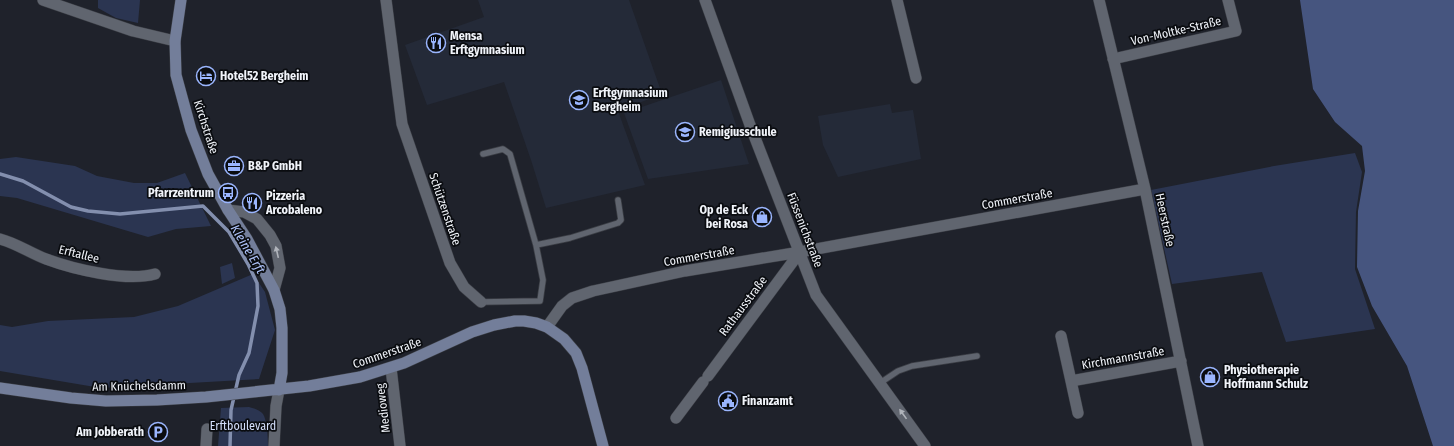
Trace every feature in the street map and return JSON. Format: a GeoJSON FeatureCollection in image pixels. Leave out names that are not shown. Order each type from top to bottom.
{"type":"FeatureCollection","features":[{"type":"Feature","properties":{"kind":"main road","name":"Kirchstraße"},"geometry":{"type":"LineString","coordinates":[[181,0],[175,41],[176,75],[191,130],[208,174],[228,210],[247,239],[274,290],[280,309],[282,328],[282,373],[279,390]]}},
{"type":"Feature","properties":{"kind":"main road","name":"Commerstraße"},"geometry":{"type":"LineString","coordinates":[[279,390],[360,378],[410,361],[472,332],[494,325],[524,321],[547,327]]}},
{"type":"Feature","properties":{"kind":"main road"},"geometry":{"type":"LineString","coordinates":[[547,327],[564,339],[576,353],[582,368],[603,446]]}},
{"type":"Feature","properties":{"kind":"main road","name":"Am Knüchelsdamm"},"geometry":{"type":"LineString","coordinates":[[0,388],[71,398],[106,401],[156,400],[279,390]]}},
{"type":"Feature","properties":{"kind":"street"},"geometry":{"type":"LineString","coordinates":[[43,0],[134,31],[175,41]]}},
{"type":"Feature","properties":{"kind":"street","name":"Schützenstraße"},"geometry":{"type":"LineString","coordinates":[[386,0],[402,124],[450,262],[464,287],[481,302]]}},
{"type":"Feature","properties":{"kind":"street","name":"Füssenichstraße"},"geometry":{"type":"LineString","coordinates":[[706,0],[750,125],[816,295],[925,446]]}},
{"type":"Feature","properties":{"kind":"street"},"geometry":{"type":"LineString","coordinates":[[897,0],[916,78]]}},
{"type":"Feature","properties":{"kind":"street","name":"Heerstraße"},"geometry":{"type":"LineString","coordinates":[[1099,0],[1145,189],[1198,446]]}},
{"type":"Feature","properties":{"kind":"street","name":"Von-Moltke-Straße"},"geometry":{"type":"LineString","coordinates":[[1113,59],[1236,31],[1228,0]]}},
{"type":"Feature","properties":{"kind":"street","name":"Commerstraße"},"geometry":{"type":"LineString","coordinates":[[547,327],[562,306],[572,298],[593,291],[685,271],[800,252],[1145,189]]}},
{"type":"Feature","properties":{"kind":"street"},"geometry":{"type":"LineString","coordinates":[[228,210],[244,212],[257,219],[270,235],[276,246],[280,268],[274,290]]}},
{"type":"Feature","properties":{"kind":"street","name":"Erftallee"},"geometry":{"type":"LineString","coordinates":[[0,239],[45,258],[86,270],[135,276],[155,274]]}},
{"type":"Feature","properties":{"kind":"street","name":"Rathausstraße"},"geometry":{"type":"LineString","coordinates":[[676,418],[800,252]]}},
{"type":"Feature","properties":{"kind":"street","name":"Kirchmannstraße"},"geometry":{"type":"LineString","coordinates":[[1060,336],[1078,413]]}},
{"type":"Feature","properties":{"kind":"street","name":"Kirchmannstraße"},"geometry":{"type":"LineString","coordinates":[[1071,381],[1181,361]]}},
{"type":"Feature","properties":{"kind":"street","name":"Medioweg"},"geometry":{"type":"LineString","coordinates":[[391,368],[400,446]]}},
{"type":"Feature","properties":{"kind":"street","name":"Kirchstraße"},"geometry":{"type":"LineString","coordinates":[[274,446],[276,406],[279,390]]}},
{"type":"Feature","properties":{"kind":"street"},"geometry":{"type":"LineString","coordinates":[[206,446],[207,429]]}},
{"type":"Feature","properties":{"kind":"lane"},"geometry":{"type":"LineString","coordinates":[[483,154],[503,149],[510,154],[536,245],[570,238],[618,223],[621,220],[618,200]]}},
{"type":"Feature","properties":{"kind":"lane","name":"Schützenstraße"},"geometry":{"type":"LineString","coordinates":[[481,302],[540,301],[543,280],[536,245]]}},
{"type":"Feature","properties":{"kind":"lane"},"geometry":{"type":"LineString","coordinates":[[880,383],[898,371],[912,366],[977,356]]}},
{"type":"Feature","properties":{"kind":"shaded area","name":"Erftgymnasium Bergheim"},"geometry":{"type":"Polygon","coordinates":[[[478,0],[629,0],[662,94],[618,111],[645,185],[546,208],[504,82],[427,105],[405,45],[484,17],[478,0]]]}},
{"type":"Feature","properties":{"kind":"shaded area"},"geometry":{"type":"Polygon","coordinates":[[[1300,0],[1454,0],[1454,446],[1433,446],[1407,366],[1372,306],[1357,267],[1358,211],[1365,171],[1362,146],[1335,122],[1313,89],[1300,0]]]}},
{"type":"Feature","properties":{"kind":"shaded area","name":"Remigiusschule"},"geometry":{"type":"Polygon","coordinates":[[[721,80],[749,164],[648,179],[624,113],[721,80]]]}},
{"type":"Feature","properties":{"kind":"shaded area"},"geometry":{"type":"Polygon","coordinates":[[[890,104],[892,113],[913,110],[921,159],[838,177],[823,145],[818,116],[890,104]]]}},
{"type":"Feature","properties":{"kind":"green space"},"geometry":{"type":"Polygon","coordinates":[[[98,0],[140,0],[138,23],[116,18],[98,8],[98,0]]]}},
{"type":"Feature","properties":{"kind":"green space"},"geometry":{"type":"Polygon","coordinates":[[[1355,153],[1362,172],[1356,212],[1355,269],[1375,329],[1286,342],[1262,272],[1172,284],[1151,190],[1274,166],[1355,153]]]}},
{"type":"Feature","properties":{"kind":"green space"},"geometry":{"type":"Polygon","coordinates":[[[16,157],[75,166],[97,176],[134,183],[157,183],[185,173],[211,226],[176,229],[148,237],[17,198],[0,196],[0,159],[16,157]]]}},
{"type":"Feature","properties":{"kind":"green space"},"geometry":{"type":"Polygon","coordinates":[[[232,263],[235,278],[222,284],[220,267],[232,263]]]}},
{"type":"Feature","properties":{"kind":"green space"},"geometry":{"type":"Polygon","coordinates":[[[253,274],[265,292],[275,330],[259,379],[101,388],[0,371],[0,325],[12,327],[48,321],[134,317],[178,306],[253,274]]]}},
{"type":"Feature","properties":{"kind":"green space","name":"Erftboulevard"},"geometry":{"type":"Polygon","coordinates":[[[249,407],[260,411],[263,414],[267,429],[268,446],[218,446],[221,408],[249,407]]]}},
{"type":"Feature","properties":{"kind":"waterway","name":"Kleine Erft"},"geometry":{"type":"LineString","coordinates":[[0,174],[23,181],[71,207],[88,211],[120,214],[203,206],[229,232],[248,264],[257,283],[258,306],[249,353],[239,375],[231,410],[230,446]]}},
{"type":"Feature","properties":{"kind":"place","name":"Mensa Erftgymnasium"},"geometry":{"type":"Point","coordinates":[436,43]}},
{"type":"Feature","properties":{"kind":"place","name":"Hotel52 Bergheim"},"geometry":{"type":"Point","coordinates":[206,76]}},
{"type":"Feature","properties":{"kind":"place","name":"Erftgymnasium Bergheim"},"geometry":{"type":"Point","coordinates":[579,100]}},
{"type":"Feature","properties":{"kind":"place","name":"Remigiusschule"},"geometry":{"type":"Point","coordinates":[685,132]}},
{"type":"Feature","properties":{"kind":"place","name":"B&P GmbH"},"geometry":{"type":"Point","coordinates":[234,166]}},
{"type":"Feature","properties":{"kind":"place","name":"Pfarrzentrum"},"geometry":{"type":"Point","coordinates":[228,193]}},
{"type":"Feature","properties":{"kind":"place","name":"Pizzeria Arcobaleno"},"geometry":{"type":"Point","coordinates":[252,203]}},
{"type":"Feature","properties":{"kind":"place","name":"Op de Eck bei Rosa"},"geometry":{"type":"Point","coordinates":[762,217]}},
{"type":"Feature","properties":{"kind":"place","name":"Physiotherapie Hoffmann Schulz"},"geometry":{"type":"Point","coordinates":[1210,377]}},
{"type":"Feature","properties":{"kind":"place","name":"Finanzamt"},"geometry":{"type":"Point","coordinates":[728,401]}},
{"type":"Feature","properties":{"kind":"place","name":"Am Jobberath"},"geometry":{"type":"Point","coordinates":[158,432]}}]}
